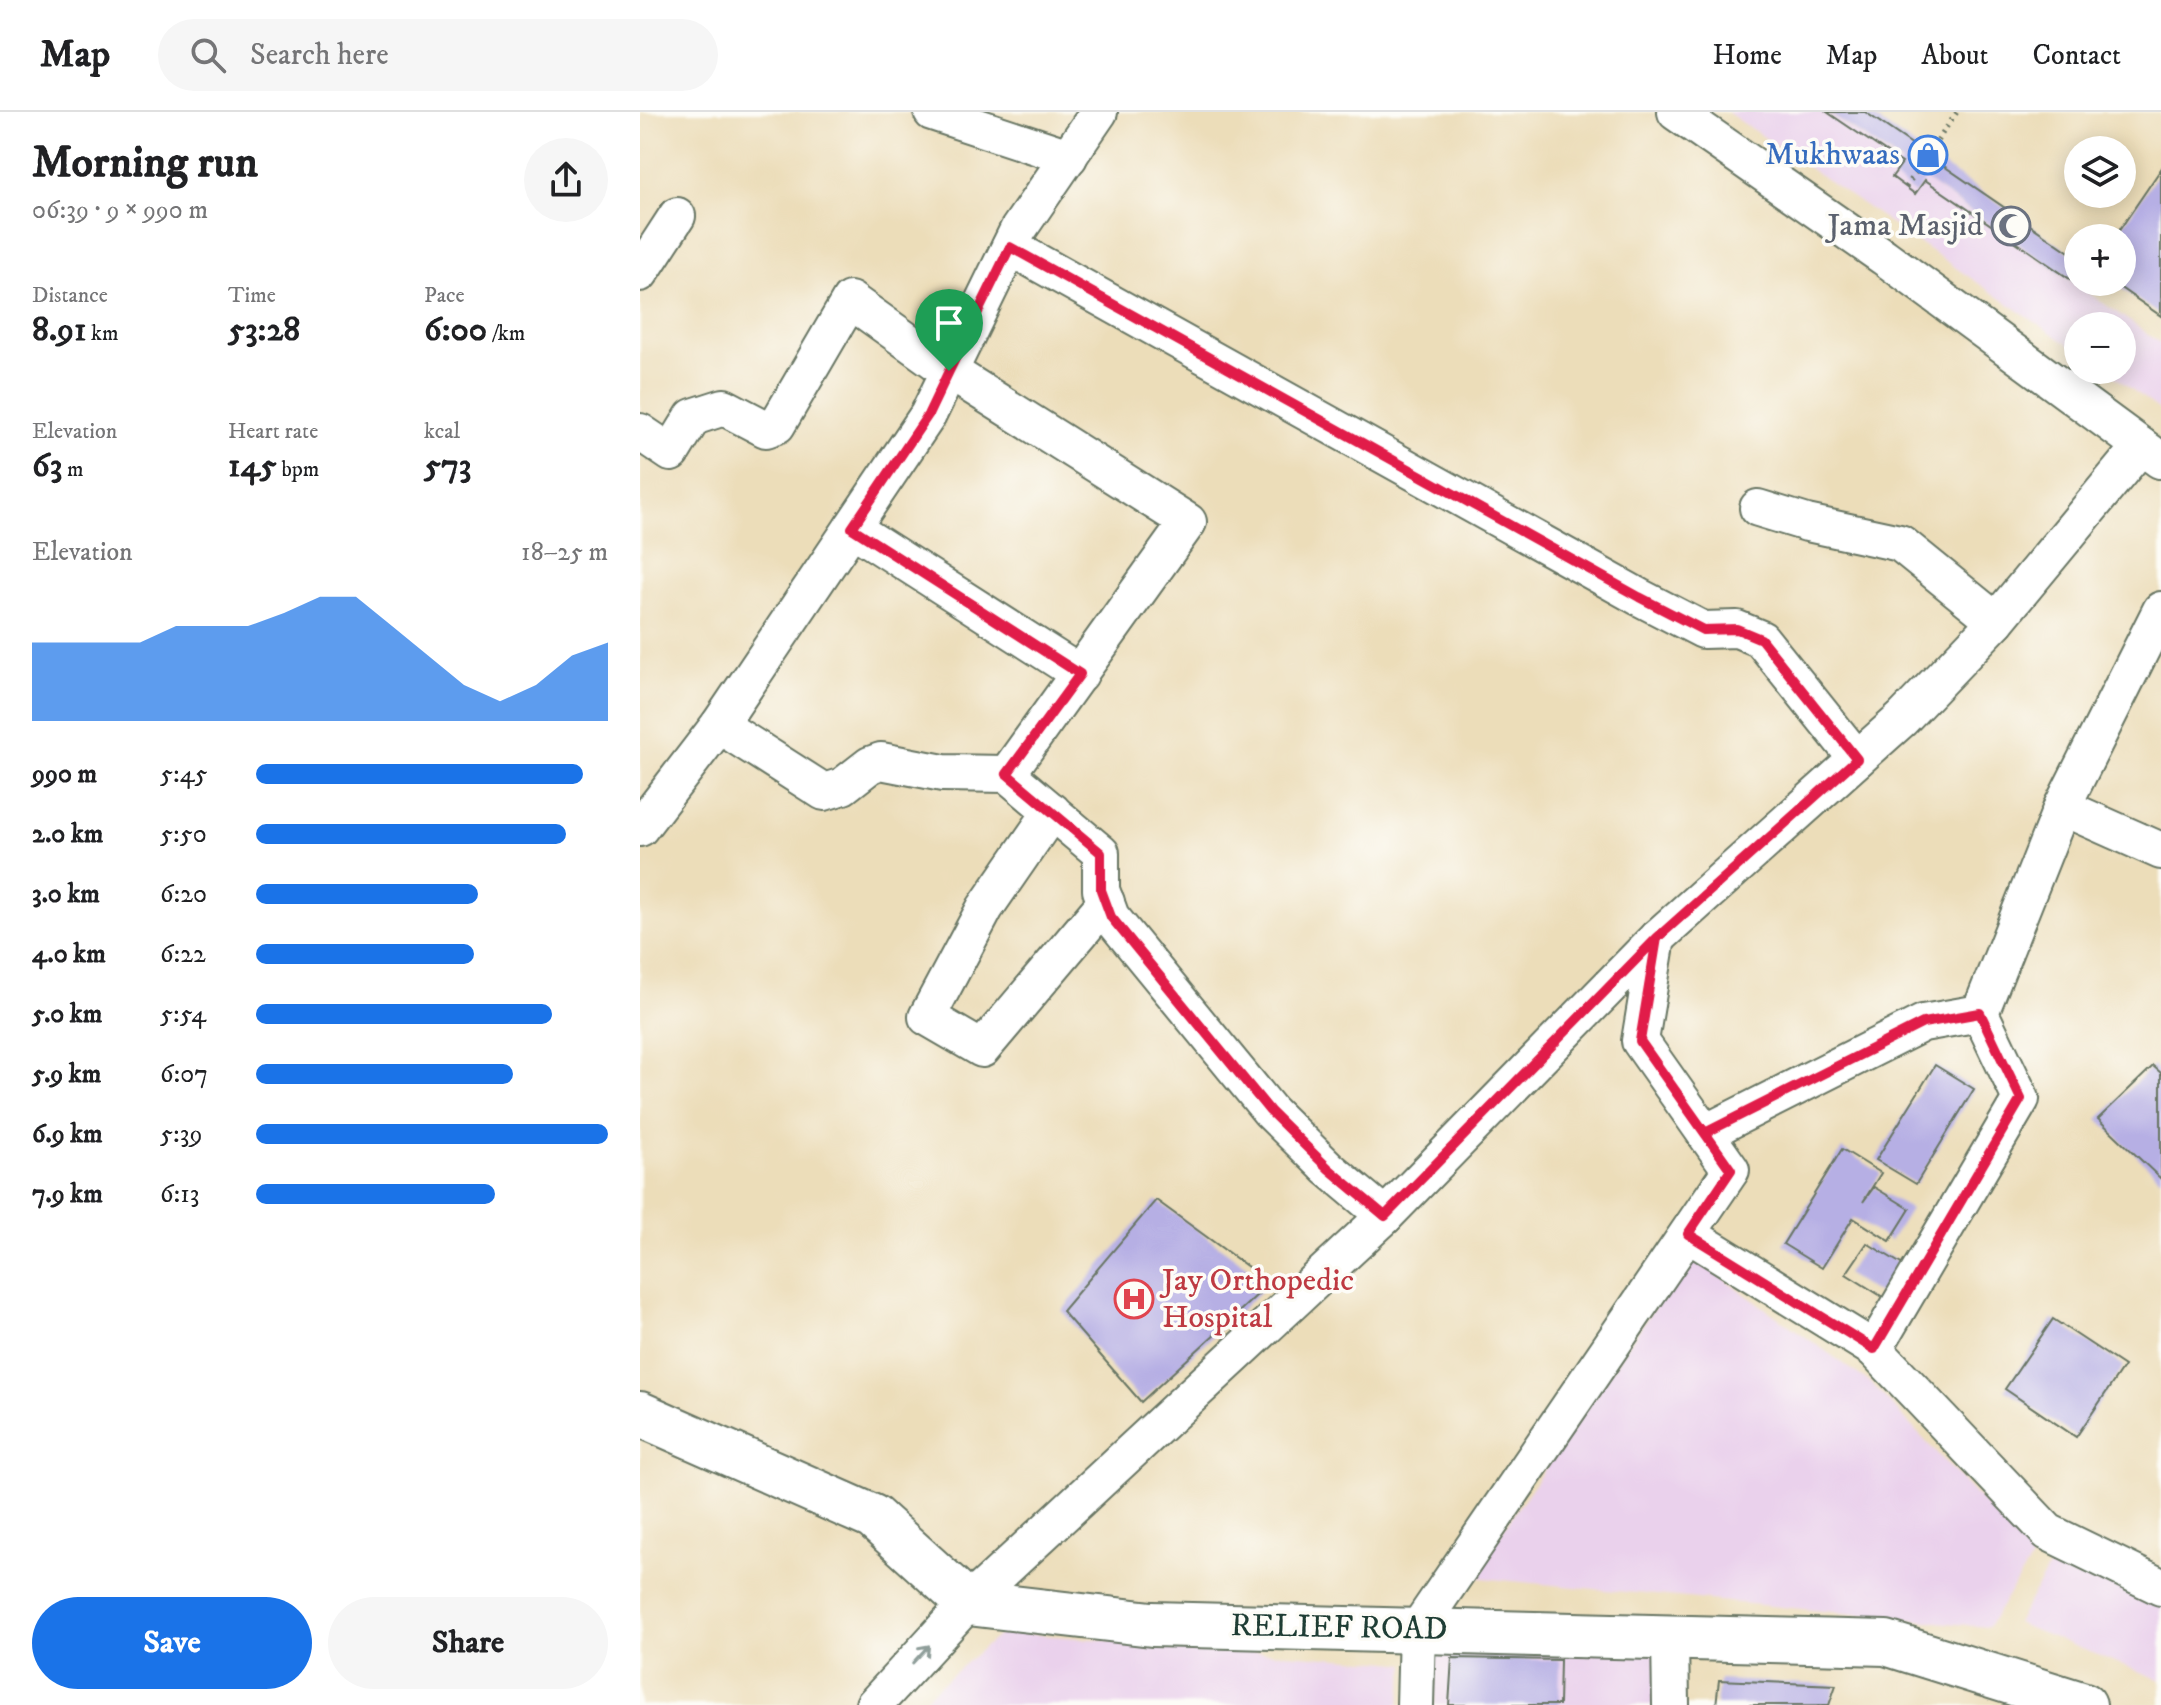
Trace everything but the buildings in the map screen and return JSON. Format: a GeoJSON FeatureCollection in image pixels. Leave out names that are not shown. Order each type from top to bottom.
{"type":"FeatureCollection","features":[{"type":"Feature","properties":{"kind":"main road"},"geometry":{"type":"LineString","coordinates":[[640,1414],[873,1517],[968,1603]]}},
{"type":"Feature","properties":{"kind":"main road","name":"RELIEF ROAD"},"geometry":{"type":"LineString","coordinates":[[968,1603],[1152,1624],[1886,1643],[2084,1705]]}},
{"type":"Feature","properties":{"kind":"street"},"geometry":{"type":"LineString","coordinates":[[932,112],[1069,157]]}},
{"type":"Feature","properties":{"kind":"street"},"geometry":{"type":"LineString","coordinates":[[640,828],[719,725],[928,415],[1010,247],[1099,112]]}},
{"type":"Feature","properties":{"kind":"street"},"geometry":{"type":"LineString","coordinates":[[874,1705],[968,1603],[1385,1216],[1657,938],[1902,719],[2151,453],[1884,257],[1676,112]]}},
{"type":"Feature","properties":{"kind":"street"},"geometry":{"type":"LineString","coordinates":[[640,273],[677,216]]}},
{"type":"Feature","properties":{"kind":"street"},"geometry":{"type":"LineString","coordinates":[[1010,247],[1639,597],[1703,630],[1737,629],[1761,639],[1857,759]]}},
{"type":"Feature","properties":{"kind":"street"},"geometry":{"type":"LineString","coordinates":[[640,432],[671,453],[693,417],[724,407],[766,429],[777,425],[850,300],[949,371],[1188,522],[1007,774]]}},
{"type":"Feature","properties":{"kind":"street"},"geometry":{"type":"LineString","coordinates":[[1758,508],[1807,523],[1900,543],[1996,621]]}},
{"type":"Feature","properties":{"kind":"street"},"geometry":{"type":"LineString","coordinates":[[852,528],[1080,674]]}},
{"type":"Feature","properties":{"kind":"street"},"geometry":{"type":"LineString","coordinates":[[1874,1349],[2021,1099],[1980,1013],[2062,807],[2161,610]]}},
{"type":"Feature","properties":{"kind":"street"},"geometry":{"type":"LineString","coordinates":[[719,725],[824,792],[843,786],[870,765],[881,761],[943,773],[1007,774],[1101,853],[1101,890],[1111,917],[1270,1111],[1329,1169],[1385,1216]]}},
{"type":"Feature","properties":{"kind":"street"},"geometry":{"type":"LineString","coordinates":[[2062,807],[2161,851]]}},
{"type":"Feature","properties":{"kind":"street"},"geometry":{"type":"LineString","coordinates":[[1052,811],[985,908],[927,1017],[982,1049],[1106,902]]}},
{"type":"Feature","properties":{"kind":"street"},"geometry":{"type":"LineString","coordinates":[[1415,1705],[1417,1630],[1731,1170],[1640,1041],[1657,938]]}},
{"type":"Feature","properties":{"kind":"street"},"geometry":{"type":"LineString","coordinates":[[1705,1133],[1923,1023],[1980,1013]]}},
{"type":"Feature","properties":{"kind":"street"},"geometry":{"type":"LineString","coordinates":[[1688,1234],[1874,1349],[2048,1532],[2161,1587]]}},
{"type":"Feature","properties":{"kind":"street"},"geometry":{"type":"LineString","coordinates":[[1670,1637],[1671,1705]]}},
{"type":"Feature","properties":{"kind":"path"},"geometry":{"type":"LineString","coordinates":[[1906,187],[1957,112]]}},
{"type":"Feature","properties":{"kind":"shaded area"},"geometry":{"type":"Polygon","coordinates":[[[1727,112],[1826,112],[2064,276],[2064,296],[2093,296],[2116,312],[2064,312],[2064,341],[1727,112]]]}},
{"type":"Feature","properties":{"kind":"shaded area"},"geometry":{"type":"Polygon","coordinates":[[[2136,326],[2161,343],[2161,411],[2125,384],[2136,384],[2136,326]]]}},
{"type":"Feature","properties":{"kind":"shaded area"},"geometry":{"type":"Polygon","coordinates":[[[1690,1255],[1872,1384],[2033,1556],[1988,1627],[1471,1577],[1690,1255]]]}},
{"type":"Feature","properties":{"kind":"shaded area"},"geometry":{"type":"Polygon","coordinates":[[[2054,1558],[2161,1604],[2161,1680],[2016,1623],[2054,1558]]]}},
{"type":"Feature","properties":{"kind":"shaded area"},"geometry":{"type":"Polygon","coordinates":[[[1002,1632],[1406,1664],[1399,1705],[916,1705],[1002,1632]]]}},
{"type":"Feature","properties":{"kind":"shaded area"},"geometry":{"type":"Polygon","coordinates":[[[1435,1643],[1674,1655],[1678,1705],[1435,1705],[1435,1643]]]}},
{"type":"Feature","properties":{"kind":"place","name":"Mukhwaas"},"geometry":{"type":"Point","coordinates":[1928,155]}},
{"type":"Feature","properties":{"kind":"place","name":"Jama Masjid"},"geometry":{"type":"Point","coordinates":[2011,226]}},
{"type":"Feature","properties":{"kind":"place","name":"Jay Orthopedic Hospital"},"geometry":{"type":"Point","coordinates":[1134,1299]}},
{"type":"Feature","properties":{"kind":"route"},"geometry":{"type":"LineString","coordinates":[[949,371],[928,415],[852,528],[1080,674],[1007,774],[1101,853],[1101,890],[1111,917],[1270,1111],[1329,1169],[1385,1216],[1657,938],[1640,1041],[1731,1170],[1688,1234],[1874,1349],[2021,1099],[1980,1013],[1923,1023],[1766,1105],[1705,1133],[1640,1041],[1657,938],[1857,759],[1761,639],[1737,629],[1703,630],[1639,597],[1560,550],[1468,503],[1010,247],[949,371]]}}]}
